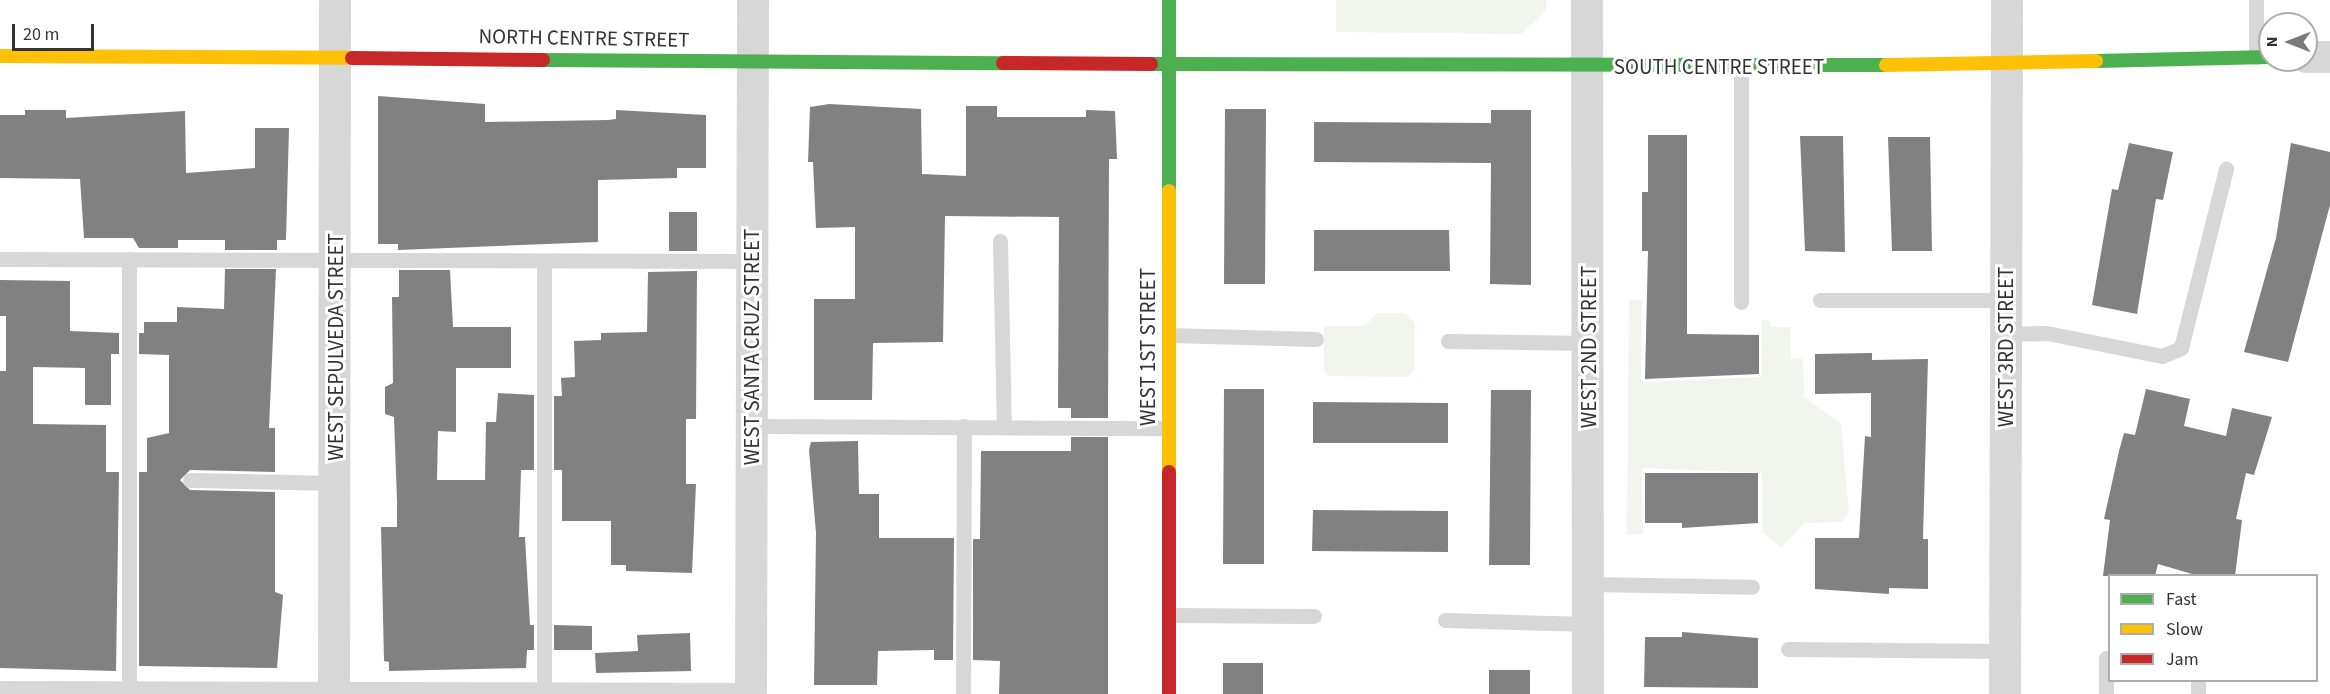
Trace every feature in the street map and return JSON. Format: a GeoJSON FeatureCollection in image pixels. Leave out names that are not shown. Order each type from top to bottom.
{"type":"FeatureCollection","features":[{"type":"Feature","properties":{"kind":"street","name":"WEST SEPULVEDA STREET"},"geometry":{"type":"LineString","coordinates":[[334,692],[335,0]]}},
{"type":"Feature","properties":{"kind":"street","name":"WEST SANTA CRUZ STREET"},"geometry":{"type":"LineString","coordinates":[[751,692],[753,0]]}},
{"type":"Feature","properties":{"kind":"street","name":"WEST 1ST STREET"},"geometry":{"type":"LineString","coordinates":[[1169,0],[1169,694]]}},
{"type":"Feature","properties":{"kind":"street","name":"WEST 2ND STREET"},"geometry":{"type":"LineString","coordinates":[[1587,0],[1588,694]]}},
{"type":"Feature","properties":{"kind":"street","name":"WEST 3RD STREET"},"geometry":{"type":"LineString","coordinates":[[2005,694],[2007,0]]}},
{"type":"Feature","properties":{"kind":"street","name":"NORTH CENTRE STREET"},"geometry":{"type":"LineString","coordinates":[[0,56],[336,56],[1169,63]]}},
{"type":"Feature","properties":{"kind":"street","name":"SOUTH CENTRE STREET"},"geometry":{"type":"LineString","coordinates":[[1169,63],[1741,68],[1944,67],[2006,61],[2258,57]]}},
{"type":"Feature","properties":{"kind":"lane"},"geometry":{"type":"LineString","coordinates":[[2256,0],[2258,16]]}},
{"type":"Feature","properties":{"kind":"lane"},"geometry":{"type":"LineString","coordinates":[[1741,68],[1741,302]]}},
{"type":"Feature","properties":{"kind":"lane"},"geometry":{"type":"LineString","coordinates":[[2006,334],[2047,333],[2162,356],[2181,348],[2226,169]]}},
{"type":"Feature","properties":{"kind":"lane"},"geometry":{"type":"LineString","coordinates":[[1000,241],[1004,426]]}},
{"type":"Feature","properties":{"kind":"lane"},"geometry":{"type":"LineString","coordinates":[[0,259],[336,258],[544,262],[753,261]]}},
{"type":"Feature","properties":{"kind":"lane"},"geometry":{"type":"LineString","coordinates":[[129,259],[129,688]]}},
{"type":"Feature","properties":{"kind":"lane"},"geometry":{"type":"LineString","coordinates":[[544,262],[544,689]]}},
{"type":"Feature","properties":{"kind":"lane"},"geometry":{"type":"LineString","coordinates":[[1820,300],[2005,300]]}},
{"type":"Feature","properties":{"kind":"lane"},"geometry":{"type":"LineString","coordinates":[[1169,335],[1316,339]]}},
{"type":"Feature","properties":{"kind":"lane"},"geometry":{"type":"LineString","coordinates":[[1448,341],[1589,343]]}},
{"type":"Feature","properties":{"kind":"lane"},"geometry":{"type":"LineString","coordinates":[[752,426],[1168,428]]}},
{"type":"Feature","properties":{"kind":"lane"},"geometry":{"type":"LineString","coordinates":[[963,694],[964,426]]}},
{"type":"Feature","properties":{"kind":"lane"},"geometry":{"type":"LineString","coordinates":[[190,480],[335,483]]}},
{"type":"Feature","properties":{"kind":"lane"},"geometry":{"type":"LineString","coordinates":[[1588,584],[1752,587]]}},
{"type":"Feature","properties":{"kind":"lane"},"geometry":{"type":"LineString","coordinates":[[1170,615],[1314,616]]}},
{"type":"Feature","properties":{"kind":"lane"},"geometry":{"type":"LineString","coordinates":[[1445,620],[1588,624]]}},
{"type":"Feature","properties":{"kind":"lane"},"geometry":{"type":"LineString","coordinates":[[1788,649],[2005,651]]}},
{"type":"Feature","properties":{"kind":"lane"},"geometry":{"type":"LineString","coordinates":[[2106,658],[2106,694]]}},
{"type":"Feature","properties":{"kind":"lane"},"geometry":{"type":"LineString","coordinates":[[0,688],[334,692],[544,689],[751,692]]}},
{"type":"Feature","properties":{"kind":"shaded area"},"geometry":{"type":"Polygon","coordinates":[[[1336,0],[1546,0],[1546,11],[1521,34],[1336,32],[1336,0]]]}},
{"type":"Feature","properties":{"kind":"shaded area"},"geometry":{"type":"Polygon","coordinates":[[[1629,300],[1642,300],[1641,382],[1762,377],[1761,320],[1770,321],[1770,327],[1790,327],[1791,358],[1803,359],[1804,397],[1841,424],[1849,513],[1842,522],[1804,523],[1781,548],[1763,532],[1762,473],[1642,468],[1643,534],[1627,535],[1629,300]]]}},
{"type":"Feature","properties":{"kind":"shaded area"},"geometry":{"type":"Polygon","coordinates":[[[1378,313],[1405,313],[1415,323],[1415,368],[1407,377],[1329,376],[1324,371],[1324,326],[1365,326],[1378,313]]]}},
{"type":"Feature","properties":{"kind":"building"},"geometry":{"type":"Polygon","coordinates":[[[378,96],[485,104],[485,122],[608,120],[616,119],[616,110],[706,115],[706,168],[677,168],[677,178],[598,180],[598,242],[398,250],[398,244],[378,244],[378,96]]]}},
{"type":"Feature","properties":{"kind":"building"},"geometry":{"type":"Polygon","coordinates":[[[829,104],[921,109],[922,174],[966,176],[966,106],[997,106],[997,117],[1086,117],[1086,110],[1115,111],[1117,159],[1109,159],[1108,418],[1071,418],[1071,408],[1058,408],[1059,217],[945,216],[943,342],[873,343],[872,400],[814,400],[814,299],[855,299],[855,227],[816,228],[813,162],[808,162],[810,107],[829,104]]]}},
{"type":"Feature","properties":{"kind":"building"},"geometry":{"type":"Polygon","coordinates":[[[1225,109],[1266,109],[1265,284],[1224,284],[1225,109]]]}},
{"type":"Feature","properties":{"kind":"building"},"geometry":{"type":"Polygon","coordinates":[[[25,110],[66,110],[66,118],[185,111],[186,173],[255,168],[255,128],[289,128],[286,240],[277,240],[277,250],[225,250],[225,240],[178,240],[178,248],[139,248],[133,238],[84,238],[80,179],[0,178],[0,115],[25,115],[25,110]]]}},
{"type":"Feature","properties":{"kind":"building"},"geometry":{"type":"Polygon","coordinates":[[[1491,110],[1531,110],[1531,285],[1490,284],[1491,163],[1314,162],[1314,122],[1491,123],[1491,110]]]}},
{"type":"Feature","properties":{"kind":"building"},"geometry":{"type":"Polygon","coordinates":[[[1648,135],[1687,135],[1687,334],[1759,335],[1759,374],[1645,379],[1648,251],[1642,251],[1642,192],[1648,192],[1648,135]]]}},
{"type":"Feature","properties":{"kind":"building"},"geometry":{"type":"Polygon","coordinates":[[[1800,136],[1843,136],[1845,252],[1805,251],[1800,136]]]}},
{"type":"Feature","properties":{"kind":"building"},"geometry":{"type":"Polygon","coordinates":[[[1888,137],[1930,137],[1932,251],[1892,251],[1888,137]]]}},
{"type":"Feature","properties":{"kind":"building"},"geometry":{"type":"Polygon","coordinates":[[[2129,143],[2173,152],[2163,200],[2156,199],[2137,314],[2092,305],[2112,189],[2118,190],[2129,143]]]}},
{"type":"Feature","properties":{"kind":"building"},"geometry":{"type":"Polygon","coordinates":[[[2291,143],[2330,152],[2330,205],[2288,362],[2244,352],[2276,238],[2291,143]]]}},
{"type":"Feature","properties":{"kind":"building"},"geometry":{"type":"Polygon","coordinates":[[[669,212],[697,212],[697,251],[669,251],[669,212]]]}},
{"type":"Feature","properties":{"kind":"building"},"geometry":{"type":"Polygon","coordinates":[[[1314,230],[1449,230],[1450,271],[1314,271],[1314,230]]]}},
{"type":"Feature","properties":{"kind":"building"},"geometry":{"type":"Polygon","coordinates":[[[225,269],[276,269],[269,428],[275,428],[275,472],[190,470],[180,480],[190,490],[275,492],[275,592],[283,595],[277,668],[139,666],[139,472],[147,472],[147,438],[169,433],[169,355],[139,354],[139,333],[144,333],[144,322],[177,322],[177,307],[224,309],[225,269]]]}},
{"type":"Feature","properties":{"kind":"building"},"geometry":{"type":"Polygon","coordinates":[[[399,270],[450,270],[453,327],[511,327],[511,368],[456,368],[456,432],[438,431],[437,480],[485,480],[486,422],[496,422],[498,393],[534,395],[534,470],[521,470],[519,537],[525,537],[530,625],[534,625],[534,650],[527,650],[526,668],[389,671],[389,662],[384,661],[381,527],[397,527],[394,417],[385,414],[385,387],[393,383],[392,297],[399,297],[399,270]]]}},
{"type":"Feature","properties":{"kind":"building"},"geometry":{"type":"Polygon","coordinates":[[[697,271],[696,419],[686,419],[686,484],[696,484],[692,573],[626,571],[626,565],[611,565],[611,521],[562,521],[562,470],[554,470],[554,396],[562,396],[561,378],[575,377],[574,341],[601,340],[601,333],[647,332],[648,272],[697,271]]]}},
{"type":"Feature","properties":{"kind":"building"},"geometry":{"type":"Polygon","coordinates":[[[0,280],[70,281],[70,331],[119,333],[119,354],[111,354],[111,405],[85,405],[85,368],[33,367],[33,424],[106,425],[106,472],[119,472],[116,671],[0,668],[0,371],[6,371],[6,316],[0,316],[0,280]]]}},
{"type":"Feature","properties":{"kind":"building"},"geometry":{"type":"Polygon","coordinates":[[[1872,353],[1872,360],[1928,359],[1923,539],[1928,539],[1928,589],[1889,588],[1889,594],[1815,589],[1815,538],[1859,538],[1865,436],[1871,437],[1871,393],[1815,394],[1815,354],[1872,353]]]}},
{"type":"Feature","properties":{"kind":"building"},"geometry":{"type":"Polygon","coordinates":[[[1224,389],[1264,389],[1264,564],[1223,564],[1224,389]]]}},
{"type":"Feature","properties":{"kind":"building"},"geometry":{"type":"Polygon","coordinates":[[[2146,389],[2190,399],[2184,426],[2226,436],[2232,408],[2272,417],[2254,475],[2246,473],[2236,519],[2242,520],[2235,574],[2192,574],[2158,564],[2156,574],[2108,574],[2108,576],[2103,576],[2110,520],[2104,519],[2119,451],[2124,433],[2135,435],[2146,389]]]}},
{"type":"Feature","properties":{"kind":"building"},"geometry":{"type":"Polygon","coordinates":[[[1491,390],[1531,390],[1530,565],[1489,565],[1491,390]]]}},
{"type":"Feature","properties":{"kind":"building"},"geometry":{"type":"Polygon","coordinates":[[[1313,402],[1448,403],[1448,443],[1313,443],[1313,402]]]}},
{"type":"Feature","properties":{"kind":"building"},"geometry":{"type":"Polygon","coordinates":[[[1071,437],[1108,437],[1108,694],[999,694],[1000,661],[973,660],[973,539],[980,539],[981,451],[1071,451],[1071,437]]]}},
{"type":"Feature","properties":{"kind":"building"},"geometry":{"type":"Polygon","coordinates":[[[858,441],[859,494],[879,494],[879,538],[954,538],[953,660],[934,660],[934,650],[878,651],[877,685],[814,685],[816,533],[809,450],[811,442],[858,441]]]}},
{"type":"Feature","properties":{"kind":"building"},"geometry":{"type":"Polygon","coordinates":[[[1645,473],[1758,473],[1758,523],[1682,528],[1682,523],[1645,523],[1645,473]]]}},
{"type":"Feature","properties":{"kind":"building"},"geometry":{"type":"Polygon","coordinates":[[[1313,510],[1448,511],[1448,552],[1312,551],[1313,510]]]}},
{"type":"Feature","properties":{"kind":"building"},"geometry":{"type":"Polygon","coordinates":[[[554,625],[592,626],[592,650],[554,650],[554,625]]]}},
{"type":"Feature","properties":{"kind":"building"},"geometry":{"type":"Polygon","coordinates":[[[1682,632],[1758,638],[1758,688],[1644,687],[1645,637],[1682,637],[1682,632]]]}},
{"type":"Feature","properties":{"kind":"building"},"geometry":{"type":"Polygon","coordinates":[[[690,633],[691,671],[596,673],[595,653],[638,651],[637,635],[690,633]]]}},
{"type":"Feature","properties":{"kind":"building"},"geometry":{"type":"Polygon","coordinates":[[[1223,663],[1263,663],[1263,694],[1223,694],[1223,663]]]}},
{"type":"Feature","properties":{"kind":"building"},"geometry":{"type":"Polygon","coordinates":[[[1489,670],[1530,670],[1530,694],[1489,694],[1489,670]]]}},
{"type":"Feature","properties":{"kind":"traffic: fast"},"geometry":{"type":"LineString","coordinates":[[1169,0],[1169,191]]}},
{"type":"Feature","properties":{"kind":"traffic: fast"},"geometry":{"type":"LineString","coordinates":[[2096,61],[2258,57]]}},
{"type":"Feature","properties":{"kind":"traffic: fast"},"geometry":{"type":"LineString","coordinates":[[543,60],[1003,63]]}},
{"type":"Feature","properties":{"kind":"traffic: fast"},"geometry":{"type":"LineString","coordinates":[[1151,64],[1886,65]]}},
{"type":"Feature","properties":{"kind":"traffic: slow"},"geometry":{"type":"LineString","coordinates":[[0,56],[352,58]]}},
{"type":"Feature","properties":{"kind":"traffic: slow"},"geometry":{"type":"LineString","coordinates":[[1886,65],[2096,61]]}},
{"type":"Feature","properties":{"kind":"traffic: slow"},"geometry":{"type":"LineString","coordinates":[[1169,191],[1169,472]]}},
{"type":"Feature","properties":{"kind":"traffic: jam"},"geometry":{"type":"LineString","coordinates":[[352,58],[543,60]]}},
{"type":"Feature","properties":{"kind":"traffic: jam"},"geometry":{"type":"LineString","coordinates":[[1003,63],[1151,64]]}},
{"type":"Feature","properties":{"kind":"traffic: jam"},"geometry":{"type":"LineString","coordinates":[[1169,472],[1169,694]]}}]}
